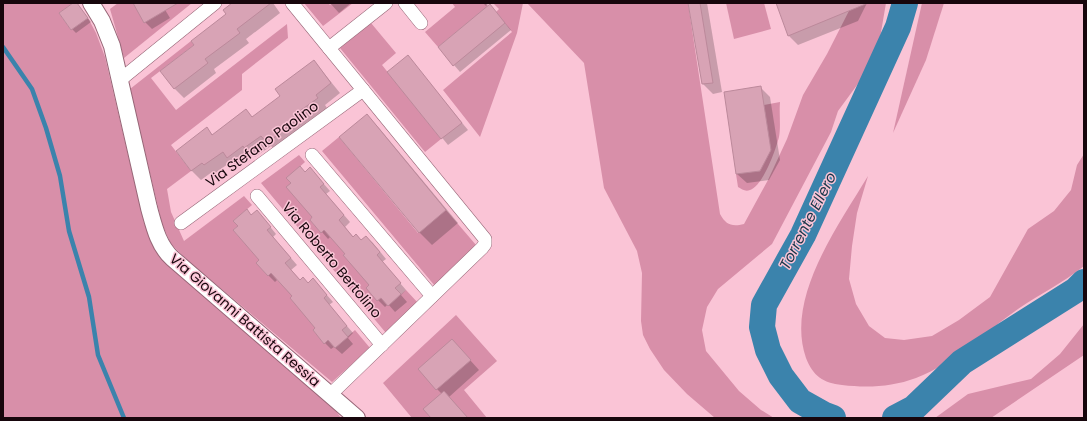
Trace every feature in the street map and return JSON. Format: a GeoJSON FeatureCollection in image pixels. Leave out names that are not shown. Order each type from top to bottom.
{"type":"FeatureCollection","features":[{"type":"Feature","properties":{"kind":"street","name":"Via Giovanni Battista Ressia"},"geometry":{"type":"LineString","coordinates":[[91,3],[109,37],[149,208],[156,234],[163,248],[172,258],[357,418]]}},
{"type":"Feature","properties":{"kind":"street"},"geometry":{"type":"LineString","coordinates":[[120,80],[215,3]]}},
{"type":"Feature","properties":{"kind":"street"},"geometry":{"type":"LineString","coordinates":[[292,3],[481,232],[485,241],[482,248],[331,394]]}},
{"type":"Feature","properties":{"kind":"street"},"geometry":{"type":"LineString","coordinates":[[329,48],[386,3]]}},
{"type":"Feature","properties":{"kind":"street"},"geometry":{"type":"LineString","coordinates":[[405,3],[421,23]]}},
{"type":"Feature","properties":{"kind":"street","name":"Via Stefano Paolino"},"geometry":{"type":"LineString","coordinates":[[181,223],[363,90]]}},
{"type":"Feature","properties":{"kind":"street"},"geometry":{"type":"LineString","coordinates":[[312,155],[432,296]]}},
{"type":"Feature","properties":{"kind":"street","name":"Via Roberto Bertolino"},"geometry":{"type":"LineString","coordinates":[[257,196],[382,345]]}},
{"type":"Feature","properties":{"kind":"shaded area"},"geometry":{"type":"Polygon","coordinates":[[[3,3],[73,3],[59,13],[71,30],[88,18],[96,33],[105,57],[144,223],[156,250],[163,260],[333,407],[341,418],[3,418],[3,3]]]}},
{"type":"Feature","properties":{"kind":"shaded area"},"geometry":{"type":"Polygon","coordinates":[[[118,3],[192,3],[124,58],[110,9],[118,3]]]}},
{"type":"Feature","properties":{"kind":"shaded area"},"geometry":{"type":"Polygon","coordinates":[[[304,3],[328,3],[330,5],[332,3],[353,3],[323,26],[304,3]]]}},
{"type":"Feature","properties":{"kind":"shaded area"},"geometry":{"type":"Polygon","coordinates":[[[452,3],[485,3],[488,6],[438,47],[425,32],[455,7],[452,3]]]}},
{"type":"Feature","properties":{"kind":"shaded area"},"geometry":{"type":"Polygon","coordinates":[[[493,3],[523,3],[517,33],[480,137],[443,90],[512,32],[496,12],[499,9],[493,3]]]}},
{"type":"Feature","properties":{"kind":"shaded area"},"geometry":{"type":"Polygon","coordinates":[[[527,3],[688,3],[720,214],[727,223],[736,225],[744,224],[768,180],[787,139],[803,95],[827,54],[853,3],[886,3],[880,38],[860,81],[838,111],[831,132],[772,244],[718,289],[707,307],[702,330],[706,351],[739,391],[761,410],[774,418],[715,418],[687,394],[664,370],[650,349],[643,335],[641,321],[642,273],[637,251],[604,188],[584,63],[527,3]]]}},
{"type":"Feature","properties":{"kind":"shaded area"},"geometry":{"type":"Polygon","coordinates":[[[726,3],[764,3],[771,29],[734,39],[726,3]]]}},
{"type":"Feature","properties":{"kind":"shaded area"},"geometry":{"type":"Polygon","coordinates":[[[922,3],[944,3],[926,60],[893,133],[922,3]]]}},
{"type":"Feature","properties":{"kind":"shaded area"},"geometry":{"type":"Polygon","coordinates":[[[371,23],[396,53],[382,65],[441,139],[425,152],[340,48],[371,23]]]}},
{"type":"Feature","properties":{"kind":"shaded area"},"geometry":{"type":"Polygon","coordinates":[[[287,24],[288,38],[242,74],[242,90],[171,145],[191,171],[167,189],[171,212],[184,241],[244,196],[252,205],[233,221],[238,226],[233,230],[260,259],[257,263],[268,276],[271,273],[278,281],[291,270],[300,280],[294,294],[290,298],[317,327],[313,330],[324,343],[328,340],[335,348],[355,330],[370,348],[332,382],[186,259],[171,244],[162,224],[130,89],[191,41],[194,45],[151,78],[176,110],[287,24]]]}},
{"type":"Feature","properties":{"kind":"shaded area"},"geometry":{"type":"Polygon","coordinates":[[[780,102],[779,137],[772,158],[760,182],[750,190],[744,190],[738,187],[736,174],[760,171],[764,105],[780,102]]]}},
{"type":"Feature","properties":{"kind":"shaded area"},"geometry":{"type":"Polygon","coordinates":[[[339,137],[418,233],[446,210],[476,245],[435,286],[322,151],[339,137]]]}},
{"type":"Feature","properties":{"kind":"shaded area"},"geometry":{"type":"Polygon","coordinates":[[[1084,154],[1084,266],[1068,278],[1018,309],[957,356],[930,372],[916,378],[889,385],[851,386],[829,382],[815,374],[806,358],[801,335],[803,311],[808,287],[830,240],[868,176],[857,213],[849,279],[856,304],[869,326],[885,338],[904,340],[932,336],[959,320],[990,297],[1028,229],[1054,211],[1071,190],[1077,165],[1084,154]]]}},
{"type":"Feature","properties":{"kind":"shaded area"},"geometry":{"type":"Polygon","coordinates":[[[299,155],[305,162],[287,178],[313,216],[310,220],[321,233],[324,230],[344,227],[353,237],[347,251],[343,255],[370,284],[377,301],[381,298],[388,306],[406,290],[418,303],[386,333],[261,183],[299,155]]]}},
{"type":"Feature","properties":{"kind":"shaded area"},"geometry":{"type":"Polygon","coordinates":[[[456,315],[497,361],[464,390],[487,418],[412,418],[383,383],[456,315]]]}},
{"type":"Feature","properties":{"kind":"shaded area"},"geometry":{"type":"Polygon","coordinates":[[[1084,324],[1084,355],[991,418],[935,418],[968,394],[1031,379],[1060,354],[1084,324]]]}},
{"type":"Feature","properties":{"kind":"building"},"geometry":{"type":"Polygon","coordinates":[[[73,3],[77,3],[88,18],[71,30],[59,13],[73,3]]]}},
{"type":"Feature","properties":{"kind":"building"},"geometry":{"type":"Polygon","coordinates":[[[133,3],[178,3],[144,23],[133,3]]]}},
{"type":"Feature","properties":{"kind":"building"},"geometry":{"type":"Polygon","coordinates":[[[232,3],[271,3],[237,29],[240,33],[205,59],[208,63],[174,89],[160,71],[194,45],[191,41],[226,14],[223,10],[232,3]]]}},
{"type":"Feature","properties":{"kind":"building"},"geometry":{"type":"Polygon","coordinates":[[[688,3],[700,3],[713,83],[702,84],[688,3]]]}},
{"type":"Feature","properties":{"kind":"building"},"geometry":{"type":"Polygon","coordinates":[[[776,3],[868,3],[788,36],[776,3]]]}},
{"type":"Feature","properties":{"kind":"building"},"geometry":{"type":"Polygon","coordinates":[[[490,4],[505,23],[453,66],[438,47],[490,4]]]}},
{"type":"Feature","properties":{"kind":"building"},"geometry":{"type":"Polygon","coordinates":[[[408,55],[462,123],[441,139],[387,72],[408,55]]]}},
{"type":"Feature","properties":{"kind":"building"},"geometry":{"type":"Polygon","coordinates":[[[314,60],[331,83],[316,95],[318,98],[297,113],[300,117],[267,143],[261,136],[244,148],[243,146],[227,158],[223,152],[204,165],[202,163],[191,171],[176,151],[207,127],[212,135],[246,109],[252,117],[280,96],[275,89],[314,60]]]}},
{"type":"Feature","properties":{"kind":"building"},"geometry":{"type":"Polygon","coordinates":[[[761,86],[771,150],[760,171],[736,174],[724,92],[761,86]]]}},
{"type":"Feature","properties":{"kind":"building"},"geometry":{"type":"Polygon","coordinates":[[[367,114],[446,210],[419,233],[339,137],[367,114]]]}},
{"type":"Feature","properties":{"kind":"building"},"geometry":{"type":"Polygon","coordinates":[[[300,166],[305,172],[310,167],[324,184],[320,187],[344,215],[339,220],[353,237],[356,234],[361,240],[366,236],[380,252],[377,255],[401,283],[395,288],[401,294],[388,306],[381,298],[377,301],[366,288],[369,285],[343,255],[345,254],[324,230],[321,233],[310,220],[312,217],[286,187],[291,183],[286,178],[300,166]]]}},
{"type":"Feature","properties":{"kind":"building"},"geometry":{"type":"Polygon","coordinates":[[[247,209],[251,215],[257,210],[271,227],[267,230],[291,258],[285,263],[300,280],[303,277],[308,283],[313,278],[327,295],[324,298],[347,326],[342,330],[348,337],[335,348],[328,340],[324,344],[313,330],[315,328],[290,298],[292,296],[271,273],[268,276],[256,263],[259,260],[233,230],[238,226],[233,221],[247,209]]]}},
{"type":"Feature","properties":{"kind":"building"},"geometry":{"type":"Polygon","coordinates":[[[452,339],[471,360],[436,390],[418,369],[452,339]]]}},
{"type":"Feature","properties":{"kind":"building"},"geometry":{"type":"Polygon","coordinates":[[[444,391],[468,418],[431,418],[423,409],[444,391]]]}},
{"type":"Feature","properties":{"kind":"waterway","name":"Torrente Ellero"},"geometry":{"type":"LineString","coordinates":[[833,418],[800,401],[781,376],[768,350],[762,327],[764,305],[803,235],[898,27],[905,3]]}},
{"type":"Feature","properties":{"kind":"waterway"},"geometry":{"type":"LineString","coordinates":[[3,47],[32,89],[46,128],[60,176],[69,231],[89,297],[98,355],[124,418]]}},
{"type":"Feature","properties":{"kind":"waterway","name":"Torrente Ellero"},"geometry":{"type":"LineString","coordinates":[[895,418],[914,408],[962,362],[1076,290],[1084,282]]}}]}
